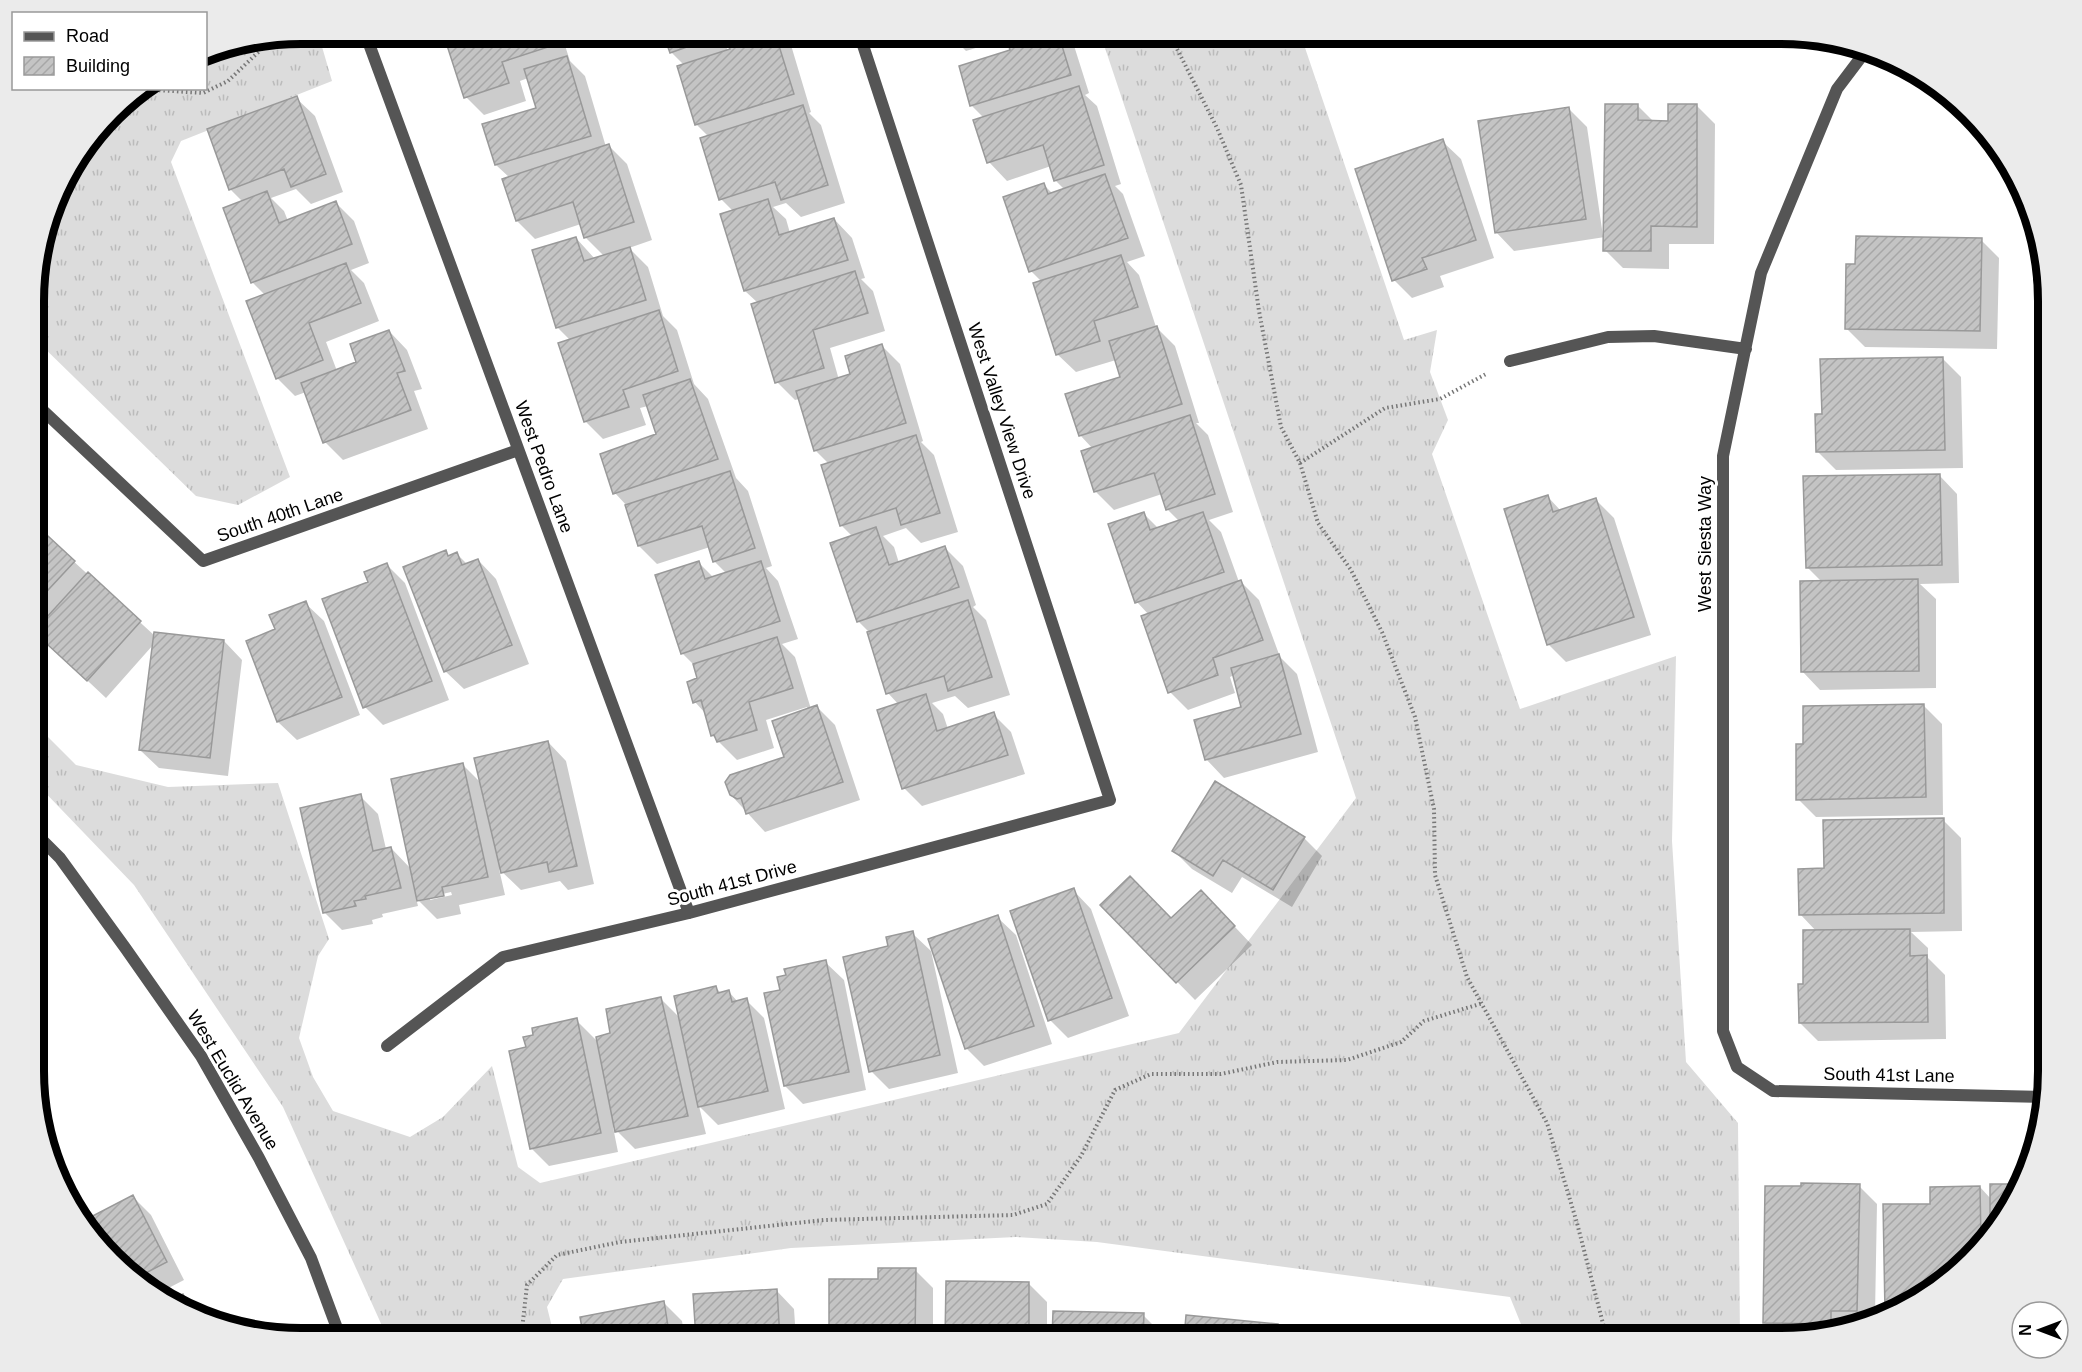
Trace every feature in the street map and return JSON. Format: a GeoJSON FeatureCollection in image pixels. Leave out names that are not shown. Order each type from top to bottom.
{"type":"FeatureCollection","features":[{"type":"Feature","properties":{"kind":"street","name":"West Pedro Lane"},"geometry":{"type":"LineString","coordinates":[[369,44],[689,913]]}},
{"type":"Feature","properties":{"kind":"street","name":"West Valley View Drive"},"geometry":{"type":"LineString","coordinates":[[863,44],[1110,800]]}},
{"type":"Feature","properties":{"kind":"street","name":"West Siesta Way"},"geometry":{"type":"LineString","coordinates":[[1737,1067],[1724,1031],[1724,456],[1761,273],[1837,89],[1862,56]]}},
{"type":"Feature","properties":{"kind":"street"},"geometry":{"type":"LineString","coordinates":[[1510,362],[1608,337],[1654,336],[1746,349]]}},
{"type":"Feature","properties":{"kind":"street","name":"South 40th Lane"},"geometry":{"type":"LineString","coordinates":[[44,411],[203,561],[519,450]]}},
{"type":"Feature","properties":{"kind":"street","name":"South 41st Drive"},"geometry":{"type":"LineString","coordinates":[[387,1046],[503,957],[689,913],[1110,800]]}},
{"type":"Feature","properties":{"kind":"street","name":"West Euclid Avenue"},"geometry":{"type":"LineString","coordinates":[[44,841],[60,858],[201,1056],[259,1158],[311,1258],[337,1328]]}},
{"type":"Feature","properties":{"kind":"street","name":"South 41st Lane"},"geometry":{"type":"LineString","coordinates":[[1737,1067],[1773,1091],[2037,1097]]}},
{"type":"Feature","properties":{"kind":"path"},"geometry":{"type":"LineString","coordinates":[[1175,44],[1217,128],[1241,185],[1259,311],[1281,427],[1300,463],[1318,523],[1352,570],[1382,632],[1415,717],[1434,809],[1435,875],[1467,977],[1547,1123],[1577,1223],[1604,1328]]}},
{"type":"Feature","properties":{"kind":"path"},"geometry":{"type":"LineString","coordinates":[[156,90],[203,93],[228,81],[264,46]]}},
{"type":"Feature","properties":{"kind":"path"},"geometry":{"type":"LineString","coordinates":[[1300,463],[1385,408],[1440,399],[1510,362]]}},
{"type":"Feature","properties":{"kind":"path"},"geometry":{"type":"LineString","coordinates":[[522,1328],[527,1285],[557,1255],[620,1242],[824,1220],[1012,1215],[1047,1204],[1081,1156],[1115,1090],[1151,1074],[1221,1074],[1277,1062],[1347,1060],[1401,1042],[1425,1021],[1483,1003]]}},
{"type":"Feature","properties":{"kind":"green space"},"geometry":{"type":"Polygon","coordinates":[[[284,44],[321,44],[332,81],[181,141],[171,162],[290,477],[238,505],[196,496],[44,348],[44,284],[52,234],[63,202],[87,158],[107,131],[131,107],[154,90],[207,90],[207,61],[234,52],[284,44]]]}},
{"type":"Feature","properties":{"kind":"green space"},"geometry":{"type":"Polygon","coordinates":[[[1104,44],[1304,44],[1404,340],[1437,330],[1430,372],[1448,420],[1432,454],[1520,709],[1676,656],[1672,841],[1686,1062],[1738,1123],[1740,1328],[1523,1328],[1510,1297],[1097,1242],[1016,1237],[791,1248],[563,1279],[547,1307],[552,1328],[383,1328],[283,1107],[134,885],[44,791],[44,733],[76,765],[168,787],[278,783],[329,939],[318,956],[299,1038],[313,1077],[333,1111],[410,1137],[443,1117],[492,1066],[518,1167],[540,1183],[1179,1033],[1356,798],[1104,44]]]}},
{"type":"Feature","properties":{"kind":"building"},"geometry":{"type":"Polygon","coordinates":[[[447,44],[554,44],[502,62],[509,83],[464,98],[447,44]]]}},
{"type":"Feature","properties":{"kind":"building"},"geometry":{"type":"Polygon","coordinates":[[[667,44],[695,44],[670,53],[667,44]]]}},
{"type":"Feature","properties":{"kind":"building"},"geometry":{"type":"Polygon","coordinates":[[[728,44],[778,44],[794,94],[695,125],[677,66],[730,49],[728,44]]]}},
{"type":"Feature","properties":{"kind":"building"},"geometry":{"type":"Polygon","coordinates":[[[1008,44],[1061,44],[1071,75],[970,106],[959,66],[1010,50],[1008,44]]]}},
{"type":"Feature","properties":{"kind":"building"},"geometry":{"type":"Polygon","coordinates":[[[567,56],[591,136],[495,165],[482,124],[536,108],[524,69],[567,56]]]}},
{"type":"Feature","properties":{"kind":"building"},"geometry":{"type":"Polygon","coordinates":[[[1079,86],[1104,165],[1054,181],[1043,145],[987,163],[973,120],[1079,86]]]}},
{"type":"Feature","properties":{"kind":"building"},"geometry":{"type":"Polygon","coordinates":[[[297,96],[326,174],[291,187],[284,169],[229,190],[207,129],[297,96]]]}},
{"type":"Feature","properties":{"kind":"building"},"geometry":{"type":"Polygon","coordinates":[[[1605,104],[1638,104],[1638,120],[1668,121],[1668,104],[1697,104],[1697,227],[1651,226],[1651,251],[1603,251],[1605,104]]]}},
{"type":"Feature","properties":{"kind":"building"},"geometry":{"type":"Polygon","coordinates":[[[803,105],[828,185],[781,200],[775,182],[719,200],[700,138],[803,105]]]}},
{"type":"Feature","properties":{"kind":"building"},"geometry":{"type":"Polygon","coordinates":[[[1569,107],[1586,219],[1495,233],[1478,121],[1569,107]]]}},
{"type":"Feature","properties":{"kind":"building"},"geometry":{"type":"Polygon","coordinates":[[[1443,139],[1476,240],[1422,258],[1427,269],[1392,281],[1355,169],[1443,139]]]}},
{"type":"Feature","properties":{"kind":"building"},"geometry":{"type":"Polygon","coordinates":[[[609,144],[634,222],[584,238],[573,202],[516,221],[502,179],[609,144]]]}},
{"type":"Feature","properties":{"kind":"building"},"geometry":{"type":"Polygon","coordinates":[[[1105,174],[1128,238],[1029,272],[1003,197],[1044,183],[1048,194],[1105,174]]]}},
{"type":"Feature","properties":{"kind":"building"},"geometry":{"type":"Polygon","coordinates":[[[267,191],[279,223],[336,201],[352,244],[251,283],[223,208],[267,191]]]}},
{"type":"Feature","properties":{"kind":"building"},"geometry":{"type":"Polygon","coordinates":[[[768,199],[779,235],[834,218],[848,260],[744,291],[720,214],[768,199]]]}},
{"type":"Feature","properties":{"kind":"building"},"geometry":{"type":"Polygon","coordinates":[[[1856,236],[1982,238],[1980,331],[1845,329],[1846,264],[1855,264],[1856,236]]]}},
{"type":"Feature","properties":{"kind":"building"},"geometry":{"type":"Polygon","coordinates":[[[576,237],[584,261],[630,247],[646,300],[556,328],[532,250],[576,237]]]}},
{"type":"Feature","properties":{"kind":"building"},"geometry":{"type":"Polygon","coordinates":[[[1121,255],[1138,307],[1094,321],[1100,341],[1056,355],[1033,283],[1121,255]]]}},
{"type":"Feature","properties":{"kind":"building"},"geometry":{"type":"Polygon","coordinates":[[[346,263],[361,303],[309,323],[323,360],[276,379],[246,301],[346,263]]]}},
{"type":"Feature","properties":{"kind":"building"},"geometry":{"type":"Polygon","coordinates":[[[855,271],[868,313],[813,330],[824,368],[775,383],[751,304],[855,271]]]}},
{"type":"Feature","properties":{"kind":"building"},"geometry":{"type":"Polygon","coordinates":[[[659,310],[678,371],[623,390],[629,407],[584,422],[558,343],[659,310]]]}},
{"type":"Feature","properties":{"kind":"building"},"geometry":{"type":"Polygon","coordinates":[[[1157,326],[1182,404],[1079,436],[1065,394],[1120,377],[1109,341],[1157,326]]]}},
{"type":"Feature","properties":{"kind":"building"},"geometry":{"type":"Polygon","coordinates":[[[389,330],[405,371],[397,373],[411,410],[323,443],[301,383],[356,362],[350,344],[389,330]]]}},
{"type":"Feature","properties":{"kind":"building"},"geometry":{"type":"Polygon","coordinates":[[[882,344],[906,423],[814,451],[796,391],[850,374],[845,356],[882,344]]]}},
{"type":"Feature","properties":{"kind":"building"},"geometry":{"type":"Polygon","coordinates":[[[1943,357],[1945,450],[1816,452],[1815,414],[1822,414],[1820,359],[1943,357]]]}},
{"type":"Feature","properties":{"kind":"building"},"geometry":{"type":"Polygon","coordinates":[[[690,379],[718,459],[613,494],[600,454],[656,434],[643,395],[690,379]]]}},
{"type":"Feature","properties":{"kind":"building"},"geometry":{"type":"Polygon","coordinates":[[[1190,415],[1215,494],[1166,510],[1154,473],[1094,492],[1081,451],[1190,415]]]}},
{"type":"Feature","properties":{"kind":"building"},"geometry":{"type":"Polygon","coordinates":[[[916,435],[940,513],[901,525],[896,508],[840,526],[821,465],[916,435]]]}},
{"type":"Feature","properties":{"kind":"building"},"geometry":{"type":"Polygon","coordinates":[[[730,471],[755,548],[713,562],[702,526],[638,546],[625,505],[730,471]]]}},
{"type":"Feature","properties":{"kind":"building"},"geometry":{"type":"Polygon","coordinates":[[[1940,474],[1942,565],[1806,568],[1803,476],[1940,474]]]}},
{"type":"Feature","properties":{"kind":"building"},"geometry":{"type":"Polygon","coordinates":[[[1548,495],[1553,512],[1596,498],[1634,617],[1547,645],[1504,509],[1548,495]]]}},
{"type":"Feature","properties":{"kind":"building"},"geometry":{"type":"Polygon","coordinates":[[[1144,512],[1150,530],[1203,512],[1224,572],[1135,603],[1108,524],[1144,512]]]}},
{"type":"Feature","properties":{"kind":"building"},"geometry":{"type":"Polygon","coordinates":[[[876,527],[889,565],[945,546],[959,587],[857,622],[830,543],[876,527]]]}},
{"type":"Feature","properties":{"kind":"building"},"geometry":{"type":"Polygon","coordinates":[[[44,532],[75,561],[44,594],[44,532]]]}},
{"type":"Feature","properties":{"kind":"building"},"geometry":{"type":"Polygon","coordinates":[[[446,550],[448,556],[457,552],[462,565],[478,559],[512,645],[444,672],[403,567],[446,550]]]}},
{"type":"Feature","properties":{"kind":"building"},"geometry":{"type":"Polygon","coordinates":[[[699,561],[705,579],[761,561],[780,621],[681,654],[655,575],[699,561]]]}},
{"type":"Feature","properties":{"kind":"building"},"geometry":{"type":"Polygon","coordinates":[[[387,563],[432,681],[363,708],[322,599],[368,582],[364,572],[387,563]]]}},
{"type":"Feature","properties":{"kind":"building"},"geometry":{"type":"Polygon","coordinates":[[[88,572],[141,621],[87,681],[44,641],[44,620],[88,572]]]}},
{"type":"Feature","properties":{"kind":"building"},"geometry":{"type":"Polygon","coordinates":[[[1918,579],[1919,671],[1801,672],[1800,581],[1918,579]]]}},
{"type":"Feature","properties":{"kind":"building"},"geometry":{"type":"Polygon","coordinates":[[[1241,580],[1263,640],[1213,658],[1218,675],[1168,693],[1141,616],[1241,580]]]}},
{"type":"Feature","properties":{"kind":"building"},"geometry":{"type":"Polygon","coordinates":[[[968,600],[992,677],[948,691],[944,676],[886,694],[867,632],[968,600]]]}},
{"type":"Feature","properties":{"kind":"building"},"geometry":{"type":"Polygon","coordinates":[[[306,601],[342,697],[277,722],[246,641],[275,629],[269,615],[306,601]]]}},
{"type":"Feature","properties":{"kind":"building"},"geometry":{"type":"Polygon","coordinates":[[[154,632],[224,640],[210,758],[139,750],[154,632]]]}},
{"type":"Feature","properties":{"kind":"building"},"geometry":{"type":"Polygon","coordinates":[[[777,637],[793,688],[749,702],[757,730],[717,742],[714,735],[711,736],[701,700],[693,703],[687,682],[697,678],[693,664],[777,637]]]}},
{"type":"Feature","properties":{"kind":"building"},"geometry":{"type":"Polygon","coordinates":[[[1279,654],[1301,734],[1205,760],[1194,720],[1241,707],[1231,668],[1279,654]]]}},
{"type":"Feature","properties":{"kind":"building"},"geometry":{"type":"Polygon","coordinates":[[[926,694],[937,731],[994,712],[1008,755],[902,789],[877,710],[926,694]]]}},
{"type":"Feature","properties":{"kind":"building"},"geometry":{"type":"Polygon","coordinates":[[[1924,704],[1926,797],[1796,800],[1796,744],[1803,744],[1803,706],[1924,704]]]}},
{"type":"Feature","properties":{"kind":"building"},"geometry":{"type":"Polygon","coordinates":[[[817,705],[843,782],[746,814],[741,798],[737,799],[730,795],[725,782],[730,775],[784,757],[772,721],[817,705]]]}},
{"type":"Feature","properties":{"kind":"building"},"geometry":{"type":"Polygon","coordinates":[[[548,741],[577,866],[549,872],[547,862],[501,873],[474,758],[548,741]]]}},
{"type":"Feature","properties":{"kind":"building"},"geometry":{"type":"Polygon","coordinates":[[[463,763],[488,877],[442,887],[444,896],[417,901],[391,779],[463,763]]]}},
{"type":"Feature","properties":{"kind":"building"},"geometry":{"type":"Polygon","coordinates":[[[1215,781],[1305,837],[1273,890],[1223,860],[1213,876],[1172,851],[1215,781]]]}},
{"type":"Feature","properties":{"kind":"building"},"geometry":{"type":"Polygon","coordinates":[[[361,794],[373,851],[391,847],[401,888],[365,896],[366,899],[354,901],[356,906],[323,913],[300,808],[361,794]]]}},
{"type":"Feature","properties":{"kind":"building"},"geometry":{"type":"Polygon","coordinates":[[[1944,818],[1944,913],[1799,915],[1798,869],[1824,868],[1823,820],[1944,818]]]}},
{"type":"Feature","properties":{"kind":"building"},"geometry":{"type":"Polygon","coordinates":[[[1130,876],[1171,918],[1201,890],[1235,926],[1176,983],[1100,905],[1130,876]]]}},
{"type":"Feature","properties":{"kind":"building"},"geometry":{"type":"Polygon","coordinates":[[[1074,888],[1112,998],[1048,1021],[1010,911],[1074,888]]]}},
{"type":"Feature","properties":{"kind":"building"},"geometry":{"type":"Polygon","coordinates":[[[998,915],[1034,1026],[965,1049],[928,939],[998,915]]]}},
{"type":"Feature","properties":{"kind":"building"},"geometry":{"type":"Polygon","coordinates":[[[1910,929],[1910,956],[1927,955],[1928,1022],[1799,1023],[1798,984],[1803,984],[1803,930],[1910,929]]]}},
{"type":"Feature","properties":{"kind":"building"},"geometry":{"type":"Polygon","coordinates":[[[913,931],[940,1055],[869,1072],[843,957],[888,946],[886,937],[913,931]]]}},
{"type":"Feature","properties":{"kind":"building"},"geometry":{"type":"Polygon","coordinates":[[[826,960],[849,1072],[784,1086],[764,993],[780,990],[777,977],[786,975],[784,969],[826,960]]]}},
{"type":"Feature","properties":{"kind":"building"},"geometry":{"type":"Polygon","coordinates":[[[716,986],[718,993],[729,990],[732,1002],[747,998],[768,1091],[698,1107],[674,996],[716,986]]]}},
{"type":"Feature","properties":{"kind":"building"},"geometry":{"type":"Polygon","coordinates":[[[661,997],[688,1116],[615,1132],[596,1037],[610,1033],[606,1009],[661,997]]]}},
{"type":"Feature","properties":{"kind":"building"},"geometry":{"type":"Polygon","coordinates":[[[577,1018],[601,1133],[530,1149],[509,1051],[526,1047],[523,1037],[533,1035],[532,1028],[577,1018]]]}},
{"type":"Feature","properties":{"kind":"building"},"geometry":{"type":"Polygon","coordinates":[[[1801,1183],[1860,1184],[1857,1311],[1831,1311],[1831,1324],[1763,1323],[1765,1186],[1801,1186],[1801,1183]]]}},
{"type":"Feature","properties":{"kind":"building"},"geometry":{"type":"Polygon","coordinates":[[[1990,1184],[2012,1184],[2004,1200],[1990,1221],[1990,1184]]]}},
{"type":"Feature","properties":{"kind":"building"},"geometry":{"type":"Polygon","coordinates":[[[1980,1186],[1981,1233],[1951,1265],[1938,1275],[1910,1294],[1885,1307],[1883,1204],[1930,1204],[1930,1187],[1980,1186]]]}},
{"type":"Feature","properties":{"kind":"building"},"geometry":{"type":"Polygon","coordinates":[[[133,1195],[167,1262],[143,1274],[107,1241],[90,1218],[133,1195]]]}},
{"type":"Feature","properties":{"kind":"building"},"geometry":{"type":"Polygon","coordinates":[[[878,1268],[916,1268],[915,1328],[829,1328],[829,1279],[878,1279],[878,1268]]]}},
{"type":"Feature","properties":{"kind":"building"},"geometry":{"type":"Polygon","coordinates":[[[946,1281],[1029,1282],[1029,1328],[945,1328],[946,1281]]]}},
{"type":"Feature","properties":{"kind":"building"},"geometry":{"type":"Polygon","coordinates":[[[777,1289],[779,1328],[695,1328],[693,1294],[777,1289]]]}},
{"type":"Feature","properties":{"kind":"building"},"geometry":{"type":"Polygon","coordinates":[[[183,1294],[187,1302],[178,1297],[183,1294]]]}},
{"type":"Feature","properties":{"kind":"building"},"geometry":{"type":"Polygon","coordinates":[[[664,1301],[668,1328],[582,1328],[580,1317],[664,1301]]]}},
{"type":"Feature","properties":{"kind":"building"},"geometry":{"type":"Polygon","coordinates":[[[1053,1311],[1144,1313],[1143,1328],[1052,1328],[1053,1311]]]}},
{"type":"Feature","properties":{"kind":"building"},"geometry":{"type":"Polygon","coordinates":[[[1186,1315],[1278,1324],[1277,1328],[1185,1328],[1186,1315]]]}}]}
